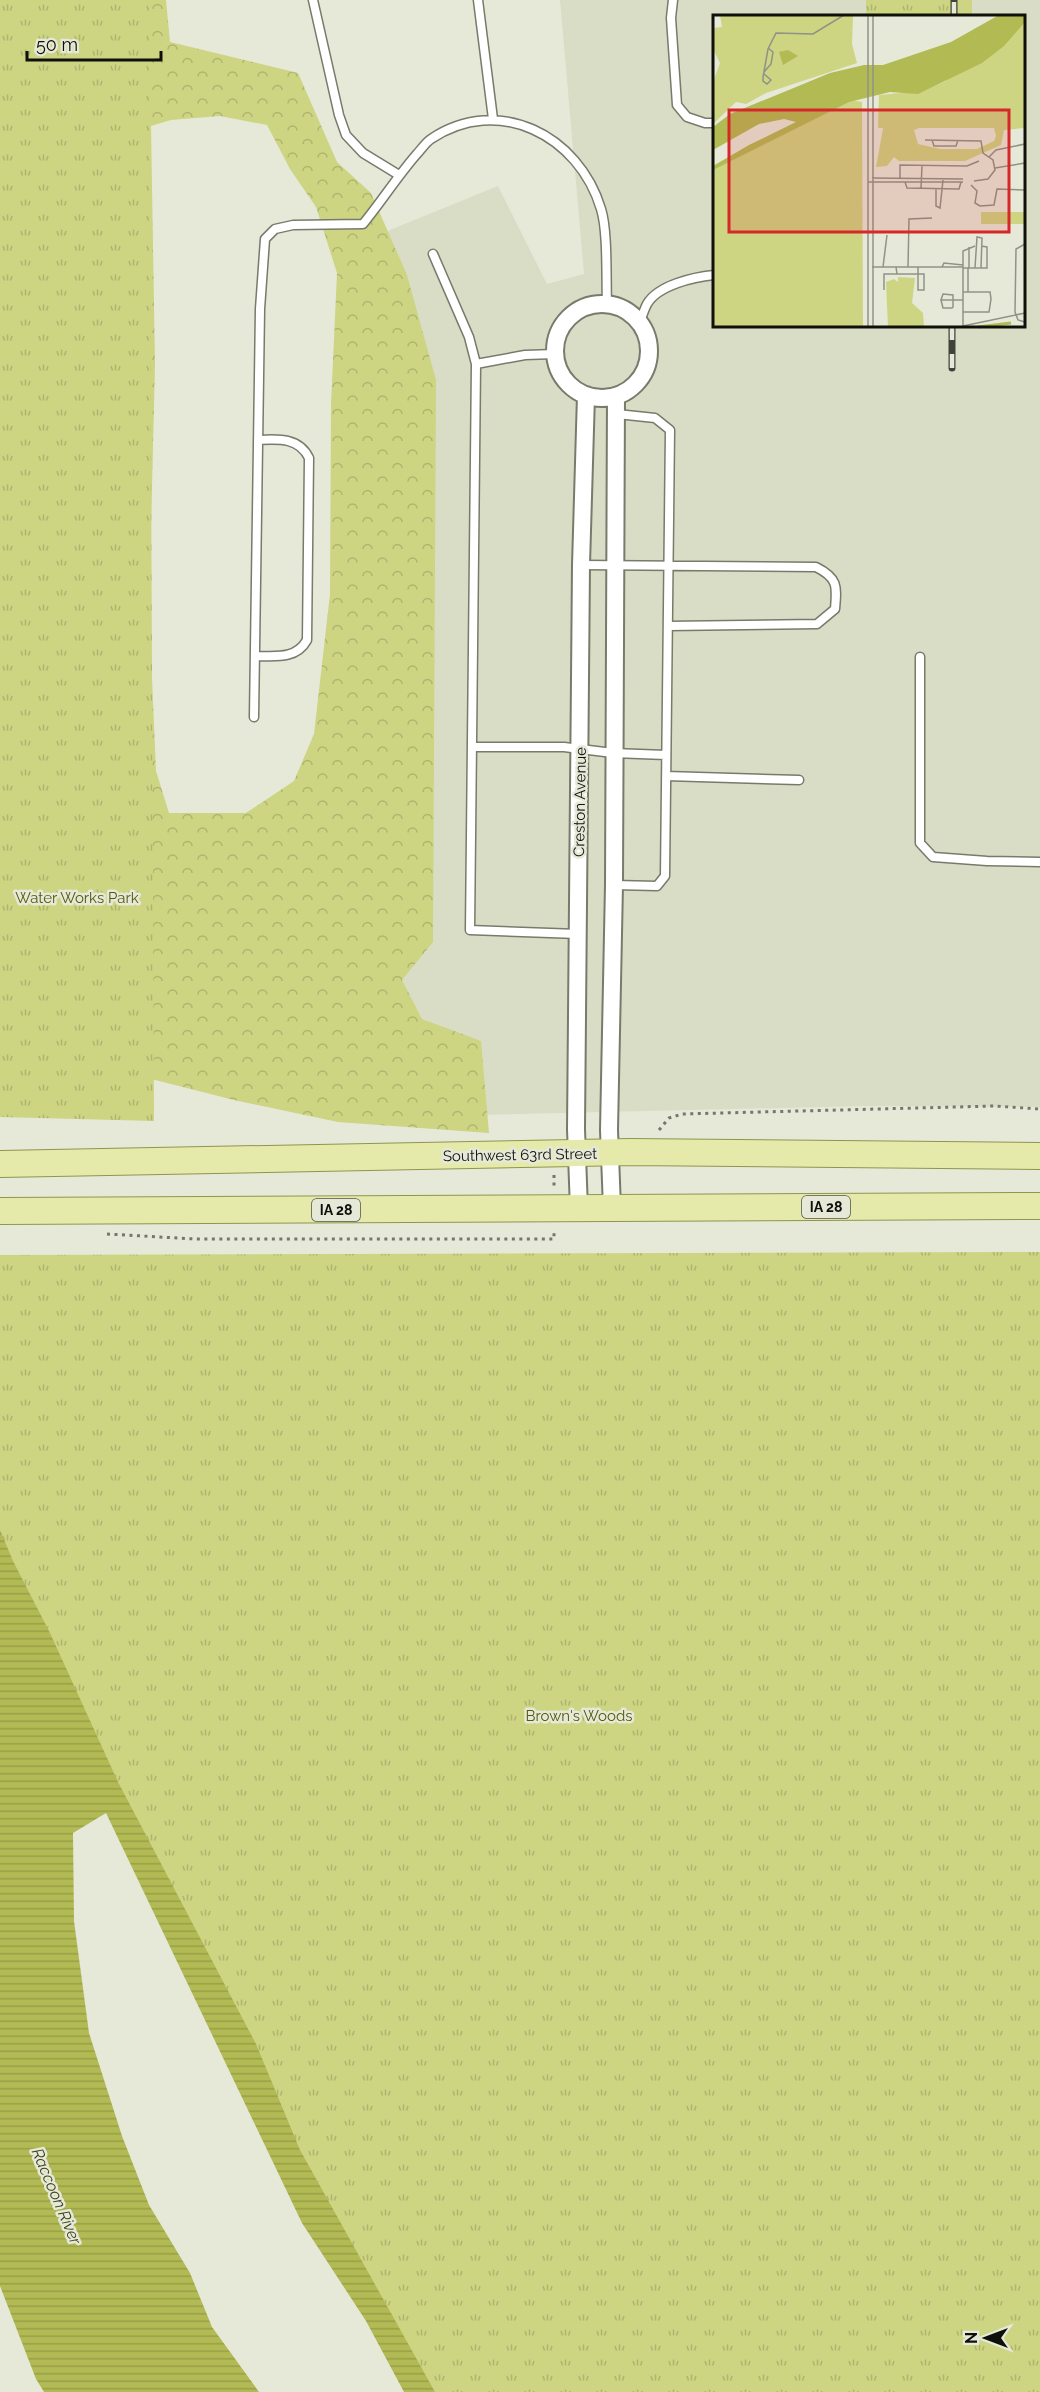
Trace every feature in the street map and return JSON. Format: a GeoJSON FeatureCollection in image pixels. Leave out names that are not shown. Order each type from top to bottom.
{"type":"FeatureCollection","features":[{"type":"Feature","properties":{"kind":"main road","name":"Southwest 63rd Street"},"geometry":{"type":"LineString","coordinates":[[0,1164],[565,1154],[760,1153],[1040,1156]]}},
{"type":"Feature","properties":{"kind":"main road","name":"IA 28"},"geometry":{"type":"LineString","coordinates":[[0,1211],[1040,1206]]}},
{"type":"Feature","properties":{"kind":"street"},"geometry":{"type":"LineString","coordinates":[[607,304],[628,312],[640,322],[647,336],[649,352],[646,368],[638,381],[626,392],[616,396],[596,398],[568,384],[559,371],[555,354],[556,341],[571,315],[584,307],[607,304]]}},
{"type":"Feature","properties":{"kind":"street","name":"Creston Avenue"},"geometry":{"type":"LineString","coordinates":[[579,1209],[565,1154],[578,934],[581,565],[586,395]]}},
{"type":"Feature","properties":{"kind":"street"},"geometry":{"type":"LineString","coordinates":[[612,1208],[610,1154],[614,885],[616,396]]}},
{"type":"Feature","properties":{"kind":"lane"},"geometry":{"type":"LineString","coordinates":[[313,0],[339,115],[346,135],[363,153],[399,175]]}},
{"type":"Feature","properties":{"kind":"lane"},"geometry":{"type":"LineString","coordinates":[[478,0],[493,119]]}},
{"type":"Feature","properties":{"kind":"lane"},"geometry":{"type":"LineString","coordinates":[[673,0],[677,105],[687,117],[713,123]]}},
{"type":"Feature","properties":{"kind":"lane"},"geometry":{"type":"LineString","coordinates":[[254,717],[260,309],[265,239],[275,229],[292,225],[363,224],[399,175],[429,140],[454,126],[493,119],[512,122],[536,130],[556,142],[577,162],[591,184],[602,210],[607,304]]}},
{"type":"Feature","properties":{"kind":"lane"},"geometry":{"type":"LineString","coordinates":[[433,254],[469,337],[476,364],[470,930],[578,934]]}},
{"type":"Feature","properties":{"kind":"lane"},"geometry":{"type":"LineString","coordinates":[[640,322],[648,302],[667,287],[694,277],[713,275]]}},
{"type":"Feature","properties":{"kind":"lane"},"geometry":{"type":"LineString","coordinates":[[476,364],[525,355],[555,354]]}},
{"type":"Feature","properties":{"kind":"lane"},"geometry":{"type":"LineString","coordinates":[[614,885],[657,886],[665,876],[670,430],[655,418],[617,414]]}},
{"type":"Feature","properties":{"kind":"lane"},"geometry":{"type":"LineString","coordinates":[[255,656],[287,656],[303,648],[307,640],[309,458],[301,446],[295,442],[277,439],[258,440]]}},
{"type":"Feature","properties":{"kind":"lane"},"geometry":{"type":"LineString","coordinates":[[581,565],[816,567],[829,573],[837,588],[835,609],[817,624],[668,626]]}},
{"type":"Feature","properties":{"kind":"lane"},"geometry":{"type":"LineString","coordinates":[[920,657],[920,843],[933,857],[1040,862]]}},
{"type":"Feature","properties":{"kind":"lane"},"geometry":{"type":"LineString","coordinates":[[472,747],[564,747],[613,753],[666,755]]}},
{"type":"Feature","properties":{"kind":"lane"},"geometry":{"type":"LineString","coordinates":[[666,776],[800,780]]}},
{"type":"Feature","properties":{"kind":"path"},"geometry":{"type":"LineString","coordinates":[[656,1135],[665,1121],[682,1114],[996,1106],[1040,1109]]}},
{"type":"Feature","properties":{"kind":"path"},"geometry":{"type":"LineString","coordinates":[[106,1234],[195,1239],[554,1239],[554,1209],[565,1154]]}},
{"type":"Feature","properties":{"kind":"shaded area"},"geometry":{"type":"Polygon","coordinates":[[[560,0],[866,0],[866,15],[713,15],[713,327],[1025,327],[1025,15],[972,15],[972,0],[1040,0],[1040,1107],[866,1106],[343,1118],[343,249],[498,186],[547,284],[584,274],[560,0]]]}},
{"type":"Feature","properties":{"kind":"green space"},"geometry":{"type":"Polygon","coordinates":[[[0,0],[166,0],[170,42],[298,73],[337,162],[371,193],[407,275],[436,380],[433,942],[402,980],[422,1019],[481,1041],[489,1133],[338,1122],[234,1100],[108,1068],[0,0]],[[220,116],[171,120],[151,126],[155,364],[149,610],[156,771],[169,813],[246,813],[294,781],[314,734],[330,594],[331,404],[337,273],[316,207],[290,169],[267,125],[220,116]]]}},
{"type":"Feature","properties":{"kind":"green space","name":"Water Works Park"},"geometry":{"type":"Polygon","coordinates":[[[0,0],[149,0],[154,1121],[0,1117],[0,0]]]}},
{"type":"Feature","properties":{"kind":"green space"},"geometry":{"type":"Polygon","coordinates":[[[866,0],[972,0],[972,15],[866,15],[866,0]]]}},
{"type":"Feature","properties":{"kind":"green space","name":"Brown's Woods"},"geometry":{"type":"Polygon","coordinates":[[[1040,1252],[1040,2392],[418,2392],[0,1604],[0,1255],[1040,1252]]]}},
{"type":"Feature","properties":{"kind":"water","name":"Raccoon River"},"geometry":{"type":"Polygon","coordinates":[[[0,1530],[118,1782],[256,2044],[300,2150],[435,2392],[404,2392],[366,2321],[302,2223],[106,1813],[73,1833],[74,1921],[89,2033],[122,2136],[149,2205],[190,2273],[212,2327],[259,2392],[44,2392],[36,2379],[0,2286],[0,1530]]]}},
{"type":"Feature","properties":{"kind":"railway"},"geometry":{"type":"LineString","coordinates":[[954,0],[954,15]]}},
{"type":"Feature","properties":{"kind":"railway"},"geometry":{"type":"LineString","coordinates":[[952,327],[952,368]]}}]}
